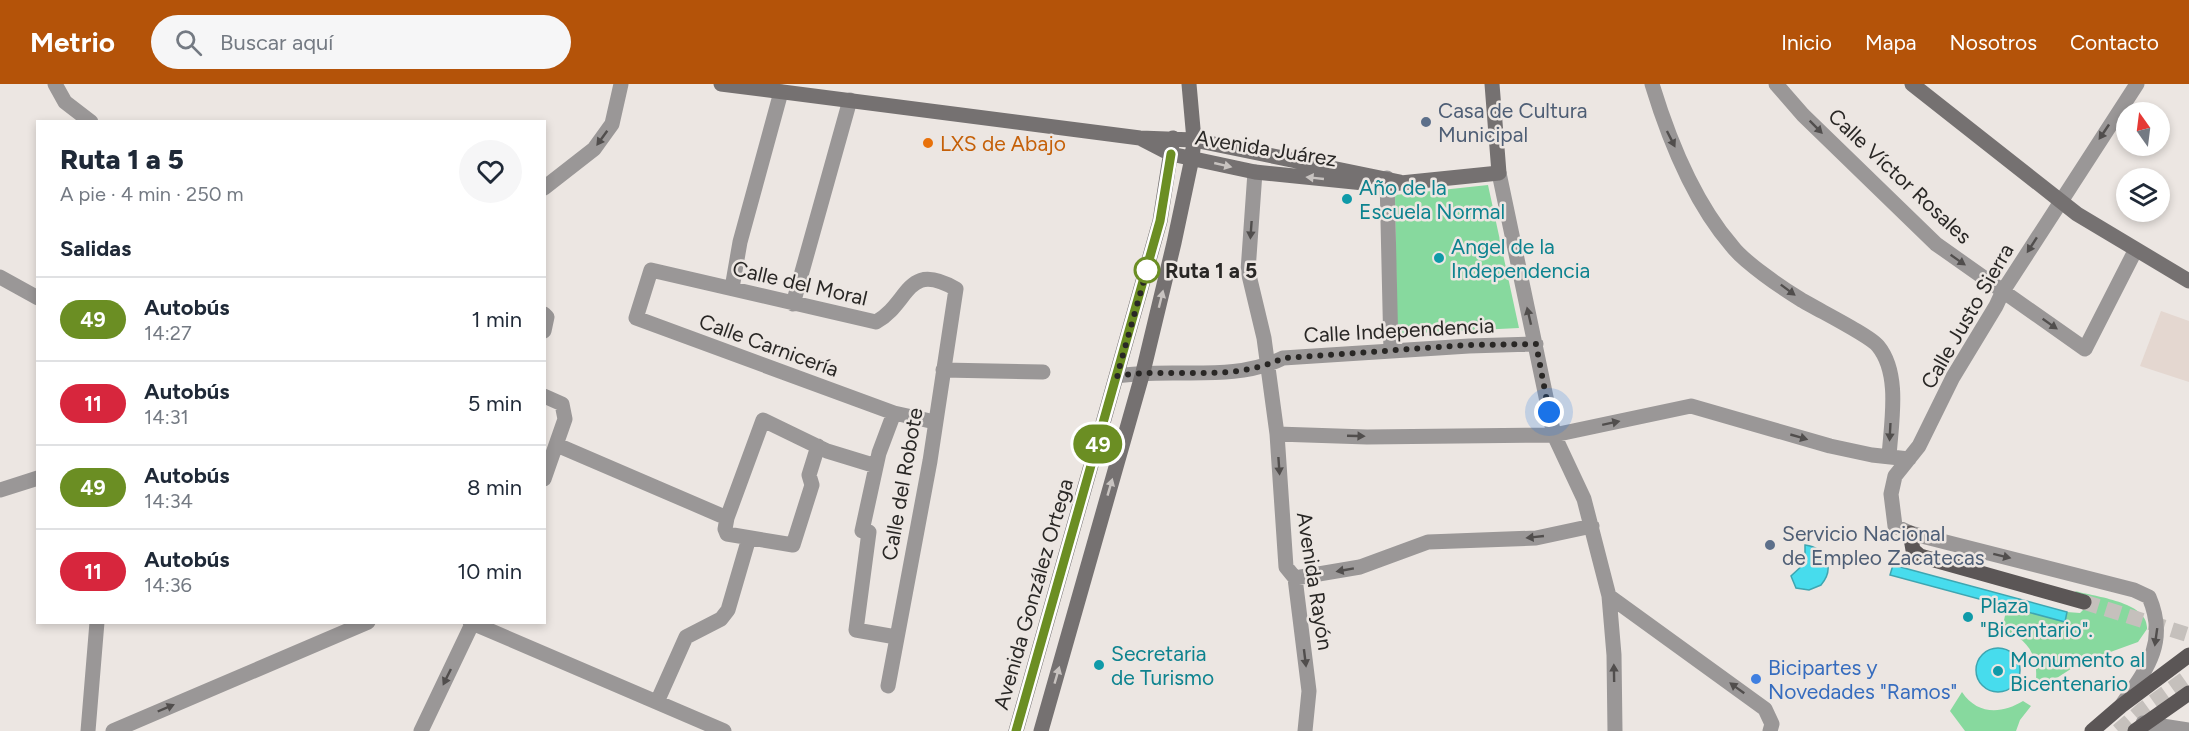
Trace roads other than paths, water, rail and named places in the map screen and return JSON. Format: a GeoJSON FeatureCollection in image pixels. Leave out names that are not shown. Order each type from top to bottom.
{"type":"FeatureCollection","features":[{"type":"Feature","properties":{"kind":"main road"},"geometry":{"type":"LineString","coordinates":[[1910,532],[1913,550],[1920,556],[2084,602]]}},
{"type":"Feature","properties":{"kind":"main road"},"geometry":{"type":"LineString","coordinates":[[2092,731],[2189,655]]}},
{"type":"Feature","properties":{"kind":"main road"},"geometry":{"type":"LineString","coordinates":[[2139,727],[2189,693]]}},
{"type":"Feature","properties":{"kind":"street"},"geometry":{"type":"LineString","coordinates":[[546,186],[594,149],[612,124],[621,84]]}},
{"type":"Feature","properties":{"kind":"street"},"geometry":{"type":"LineString","coordinates":[[721,84],[1140,138],[1194,140],[1391,181],[1391,351]]}},
{"type":"Feature","properties":{"kind":"street"},"geometry":{"type":"LineString","coordinates":[[1041,731],[1143,372],[1192,158],[1194,140],[1189,84]]}},
{"type":"Feature","properties":{"kind":"street"},"geometry":{"type":"LineString","coordinates":[[1492,84],[1499,173],[1554,435],[1584,499],[1609,596],[1615,731]]}},
{"type":"Feature","properties":{"kind":"street"},"geometry":{"type":"LineString","coordinates":[[1652,84],[1666,130],[1713,221],[1733,249],[1798,298],[1877,345],[1890,369],[1892,402],[1889,457]]}},
{"type":"Feature","properties":{"kind":"street","name":"Calle Víctor Rosales"},"geometry":{"type":"LineString","coordinates":[[1776,84],[1812,123],[1936,244],[2085,349],[2135,250]]}},
{"type":"Feature","properties":{"kind":"street"},"geometry":{"type":"LineString","coordinates":[[1912,84],[2045,190],[2189,275]]}},
{"type":"Feature","properties":{"kind":"street","name":"Calle Justo Sierra"},"geometry":{"type":"LineString","coordinates":[[1910,532],[1895,526],[1891,494],[1894,476],[1919,446],[1953,377],[2003,291],[2137,84]]}},
{"type":"Feature","properties":{"kind":"street"},"geometry":{"type":"LineString","coordinates":[[56,86],[65,102],[88,120]]}},
{"type":"Feature","properties":{"kind":"street"},"geometry":{"type":"LineString","coordinates":[[732,288],[740,242],[781,92]]}},
{"type":"Feature","properties":{"kind":"street"},"geometry":{"type":"LineString","coordinates":[[793,304],[850,100]]}},
{"type":"Feature","properties":{"kind":"street","name":"Avenida Juárez"},"geometry":{"type":"LineString","coordinates":[[1140,138],[1171,154],[1255,172],[1391,181],[1499,173]]}},
{"type":"Feature","properties":{"kind":"street","name":"Avenida González Ortega"},"geometry":{"type":"LineString","coordinates":[[1016,731],[1160,221],[1173,138]]}},
{"type":"Feature","properties":{"kind":"street","name":"Avenida Rayón"},"geometry":{"type":"LineString","coordinates":[[1255,172],[1248,271],[1264,338],[1276,434],[1286,567],[1294,578],[1309,691],[1305,731]]}},
{"type":"Feature","properties":{"kind":"street"},"geometry":{"type":"LineString","coordinates":[[2062,199],[2135,250],[2189,281]]}},
{"type":"Feature","properties":{"kind":"street","name":"Calle del Moral"},"geometry":{"type":"LineString","coordinates":[[651,270],[876,322],[892,311],[911,284],[929,279],[956,289]]}},
{"type":"Feature","properties":{"kind":"street","name":"Calle Carnicería"},"geometry":{"type":"LineString","coordinates":[[651,270],[636,318],[894,413],[935,422]]}},
{"type":"Feature","properties":{"kind":"street"},"geometry":{"type":"LineString","coordinates":[[0,277],[36,297]]}},
{"type":"Feature","properties":{"kind":"street","name":"Calle del Robote"},"geometry":{"type":"LineString","coordinates":[[888,686],[956,289]]}},
{"type":"Feature","properties":{"kind":"street","name":"Calle Independencia"},"geometry":{"type":"LineString","coordinates":[[1117,376],[1143,372],[1236,372],[1267,366],[1283,358],[1536,344]]}},
{"type":"Feature","properties":{"kind":"street"},"geometry":{"type":"LineString","coordinates":[[943,370],[1043,372]]}},
{"type":"Feature","properties":{"kind":"street"},"geometry":{"type":"LineString","coordinates":[[546,397],[562,404],[565,418],[546,474]]}},
{"type":"Feature","properties":{"kind":"street"},"geometry":{"type":"LineString","coordinates":[[1276,434],[1367,437],[1554,435],[1691,406],[1830,446],[1909,459]]}},
{"type":"Feature","properties":{"kind":"street"},"geometry":{"type":"LineString","coordinates":[[894,413],[876,466],[862,531],[869,532],[856,630],[896,637]]}},
{"type":"Feature","properties":{"kind":"street"},"geometry":{"type":"LineString","coordinates":[[818,446],[809,474],[812,485],[792,545],[727,534],[725,529],[727,518],[763,420],[818,446],[876,466]]}},
{"type":"Feature","properties":{"kind":"street"},"geometry":{"type":"LineString","coordinates":[[557,445],[727,518]]}},
{"type":"Feature","properties":{"kind":"street"},"geometry":{"type":"LineString","coordinates":[[0,490],[36,479]]}},
{"type":"Feature","properties":{"kind":"street"},"geometry":{"type":"LineString","coordinates":[[1294,578],[1360,567],[1428,542],[1536,538],[1592,526]]}},
{"type":"Feature","properties":{"kind":"street"},"geometry":{"type":"LineString","coordinates":[[1910,532],[2134,590],[2149,597],[2157,616],[2154,653],[2145,672],[2121,706]]}},
{"type":"Feature","properties":{"kind":"street"},"geometry":{"type":"LineString","coordinates":[[657,702],[686,637],[721,619],[728,610],[748,538]]}},
{"type":"Feature","properties":{"kind":"street"},"geometry":{"type":"LineString","coordinates":[[1609,596],[1765,709],[1772,724],[1770,731]]}},
{"type":"Feature","properties":{"kind":"street"},"geometry":{"type":"LineString","coordinates":[[88,731],[98,624]]}},
{"type":"Feature","properties":{"kind":"street"},"geometry":{"type":"LineString","coordinates":[[113,731],[363,624]]}},
{"type":"Feature","properties":{"kind":"street"},"geometry":{"type":"LineString","coordinates":[[421,731],[472,624]]}},
{"type":"Feature","properties":{"kind":"street"},"geometry":{"type":"LineString","coordinates":[[474,624],[657,702],[707,727],[724,731]]}},
{"type":"Feature","properties":{"kind":"street"},"geometry":{"type":"LineString","coordinates":[[2139,727],[2189,730]]}},
{"type":"Feature","properties":{"kind":"water"},"geometry":{"type":"Polygon","coordinates":[[[1805,545],[1819,550],[1828,566],[1828,572],[1821,585],[1809,590],[1796,588],[1791,576],[1805,563],[1805,545]]]}},
{"type":"Feature","properties":{"kind":"water"},"geometry":{"type":"Polygon","coordinates":[[[1893,565],[2067,612],[2065,622],[1890,575],[1893,565]]]}},
{"type":"Feature","properties":{"kind":"water"},"geometry":{"type":"Polygon","coordinates":[[[1998,648],[2013,655],[2020,670],[2013,685],[1998,692],[1983,685],[1976,670],[1983,655],[1998,648]]]}},
{"type":"Feature","properties":{"kind":"tunnel"},"geometry":{"type":"LineString","coordinates":[[2084,602],[2189,635]]}},
{"type":"Feature","properties":{"kind":"tunnel"},"geometry":{"type":"LineString","coordinates":[[2118,731],[2143,709],[2189,676]]}},
{"type":"Feature","properties":{"kind":"place","name":"Casa de Cultura Municipal"},"geometry":{"type":"Point","coordinates":[1426,122]}},
{"type":"Feature","properties":{"kind":"place","name":"LXS de Abajo"},"geometry":{"type":"Point","coordinates":[928,143]}},
{"type":"Feature","properties":{"kind":"place","name":"Año de la Escuela Normal"},"geometry":{"type":"Point","coordinates":[1347,199]}},
{"type":"Feature","properties":{"kind":"place","name":"Angel de la Independencia"},"geometry":{"type":"Point","coordinates":[1439,258]}},
{"type":"Feature","properties":{"kind":"place","name":"Ruta 1 a 5"},"geometry":{"type":"Point","coordinates":[1147,270]}},
{"type":"Feature","properties":{"kind":"place","name":"Servicio Nacional de Empleo Zacatecas"},"geometry":{"type":"Point","coordinates":[1770,545]}},
{"type":"Feature","properties":{"kind":"place","name":"Plaza \"Bicentario\"."},"geometry":{"type":"Point","coordinates":[1968,617]}},
{"type":"Feature","properties":{"kind":"place","name":"Secretaria de Turismo"},"geometry":{"type":"Point","coordinates":[1099,665]}},
{"type":"Feature","properties":{"kind":"place","name":"Monumento al Bicentenario"},"geometry":{"type":"Point","coordinates":[1998,671]}},
{"type":"Feature","properties":{"kind":"place","name":"Bicipartes y Novedades \"Ramos\""},"geometry":{"type":"Point","coordinates":[1756,679]}}]}
